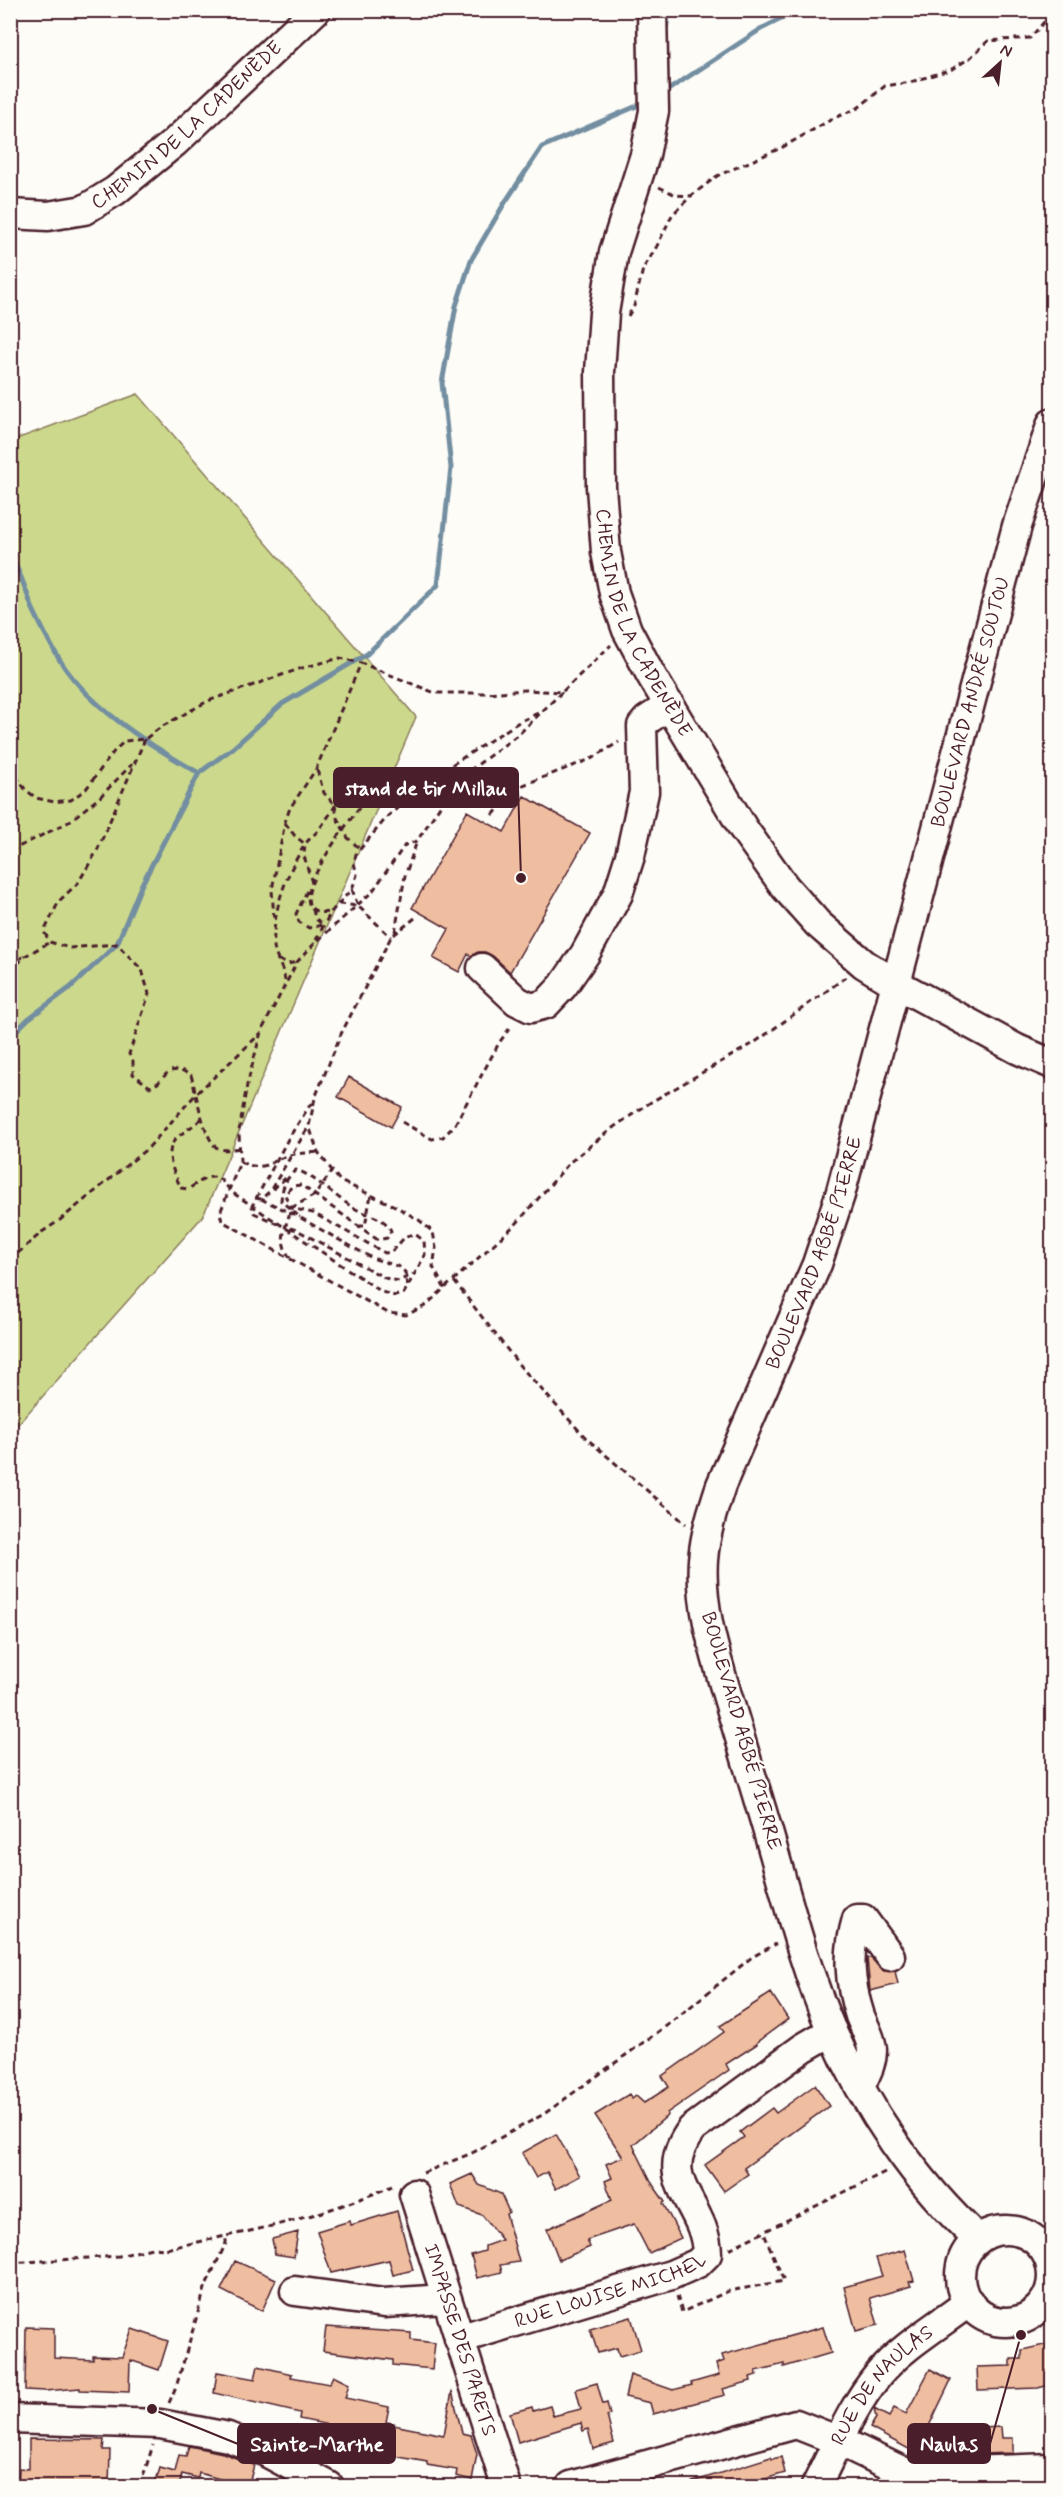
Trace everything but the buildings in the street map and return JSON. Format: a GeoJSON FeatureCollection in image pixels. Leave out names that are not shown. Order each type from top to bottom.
{"type":"FeatureCollection","features":[{"type":"Feature","properties":{"kind":"street","name":"CHEMIN DE LA CADENÈDE"},"geometry":{"type":"LineString","coordinates":[[10,214],[48,216],[84,210],[115,191],[174,142],[316,10]]}},
{"type":"Feature","properties":{"kind":"street","name":"CHEMIN DE LA CADENÈDE"},"geometry":{"type":"LineString","coordinates":[[652,10],[654,111],[640,170],[614,252],[604,313],[600,372],[601,487],[606,552],[614,593],[627,630],[744,828],[786,886],[818,924],[864,964],[895,983],[1017,1048],[1053,1064]]}},
{"type":"Feature","properties":{"kind":"street","name":"BOULEVARD ANDRÉ SOUTOU"},"geometry":{"type":"LineString","coordinates":[[895,983],[1017,526],[1053,423]]}},
{"type":"Feature","properties":{"kind":"street"},"geometry":{"type":"LineString","coordinates":[[482,968],[517,1001],[531,1008],[546,1004],[563,986],[585,954],[618,894],[633,847],[644,792],[642,726],[647,720],[670,705]]}},
{"type":"Feature","properties":{"kind":"street","name":"BOULEVARD ABBÉ PIERRE"},"geometry":{"type":"LineString","coordinates":[[895,983],[830,1230],[721,1485],[706,1540],[703,1580],[710,1632],[812,1978],[832,2031],[860,2086],[908,2161],[953,2217],[978,2239]]}},
{"type":"Feature","properties":{"kind":"street"},"geometry":{"type":"LineString","coordinates":[[860,2086],[871,2062],[872,2048],[855,1999],[849,1967],[852,1937],[857,1919],[864,1919],[890,1956]]}},
{"type":"Feature","properties":{"kind":"street","name":"RUE LOUISE MICHEL"},"geometry":{"type":"LineString","coordinates":[[459,2339],[671,2275],[698,2263],[707,2254],[707,2237],[678,2178],[676,2161],[681,2144],[692,2129],[803,2048],[832,2031]]}},
{"type":"Feature","properties":{"kind":"street","name":"IMPASSE DES PARETS"},"geometry":{"type":"LineString","coordinates":[[414,2194],[445,2299],[506,2487]]}},
{"type":"Feature","properties":{"kind":"street"},"geometry":{"type":"LineString","coordinates":[[1005,2230],[1020,2232],[1038,2243],[1050,2261],[1052,2276],[1048,2307],[1020,2319],[1006,2322],[979,2313],[969,2302],[960,2276],[962,2262],[968,2249],[978,2239],[991,2232],[1005,2230]]}},
{"type":"Feature","properties":{"kind":"street"},"geometry":{"type":"LineString","coordinates":[[295,2291],[384,2303],[445,2299]]}},
{"type":"Feature","properties":{"kind":"street","name":"RUE DE NAULAS"},"geometry":{"type":"LineString","coordinates":[[816,2487],[839,2441],[879,2373],[969,2302]]}},
{"type":"Feature","properties":{"kind":"street"},"geometry":{"type":"LineString","coordinates":[[10,2419],[160,2424],[228,2437],[266,2452],[329,2487]]}},
{"type":"Feature","properties":{"kind":"street"},"geometry":{"type":"LineString","coordinates":[[571,2487],[796,2424],[839,2441],[906,2474],[1053,2468]]}},
{"type":"Feature","properties":{"kind":"path"},"geometry":{"type":"LineString","coordinates":[[626,320],[634,306],[643,269],[672,215],[691,196],[717,176],[781,148],[834,118],[858,108],[885,87],[911,82],[952,69],[970,58],[988,41],[1030,38],[1053,13]]}},
{"type":"Feature","properties":{"kind":"path"},"geometry":{"type":"LineString","coordinates":[[640,170],[659,187],[676,195],[691,196]]}},
{"type":"Feature","properties":{"kind":"path"},"geometry":{"type":"LineString","coordinates":[[395,932],[405,876],[417,840],[458,780],[520,733],[627,630]]}},
{"type":"Feature","properties":{"kind":"path"},"geometry":{"type":"LineString","coordinates":[[240,1148],[223,1150],[214,1146],[201,1119],[190,1076],[181,1071],[169,1071],[158,1083],[150,1087],[133,1074],[133,1061],[129,1054],[149,994],[142,970],[117,944],[69,948],[50,942],[44,932],[59,901],[78,883],[97,851],[145,739],[161,727],[208,702],[302,668],[340,658],[361,663],[435,693],[525,690],[562,692]]}},
{"type":"Feature","properties":{"kind":"path"},"geometry":{"type":"LineString","coordinates":[[285,983],[284,971],[277,959],[274,947],[275,920],[272,890],[285,822],[290,808],[316,769],[361,663]]}},
{"type":"Feature","properties":{"kind":"path"},"geometry":{"type":"LineString","coordinates":[[316,942],[331,912],[352,889],[357,875],[354,863],[359,848],[388,816],[442,771],[519,722],[540,712]]}},
{"type":"Feature","properties":{"kind":"path"},"geometry":{"type":"LineString","coordinates":[[493,814],[518,787],[591,759],[642,726]]}},
{"type":"Feature","properties":{"kind":"path"},"geometry":{"type":"LineString","coordinates":[[10,766],[25,789],[36,798],[54,802],[71,800],[86,789],[115,750],[125,741],[145,739]]}},
{"type":"Feature","properties":{"kind":"path"},"geometry":{"type":"LineString","coordinates":[[10,851],[67,823],[100,797],[133,763]]}},
{"type":"Feature","properties":{"kind":"path"},"geometry":{"type":"LineString","coordinates":[[316,769],[324,794],[335,805],[338,818],[348,838],[359,848]]}},
{"type":"Feature","properties":{"kind":"path"},"geometry":{"type":"LineString","coordinates":[[275,920],[289,875],[305,844],[320,828],[354,774],[363,772],[370,776],[372,782],[370,792],[344,827],[296,914],[299,922],[309,928],[323,925]]}},
{"type":"Feature","properties":{"kind":"path"},"geometry":{"type":"LineString","coordinates":[[285,822],[295,836],[305,844]]}},
{"type":"Feature","properties":{"kind":"path"},"geometry":{"type":"LineString","coordinates":[[417,840],[405,845],[383,879],[358,906],[316,942],[297,962],[285,983],[261,1032],[247,1085],[239,1131],[240,1162],[220,1213],[222,1221],[388,1313],[406,1315],[425,1306],[517,1222],[570,1162],[614,1127],[651,1102],[754,1043],[864,964]]}},
{"type":"Feature","properties":{"kind":"path"},"geometry":{"type":"LineString","coordinates":[[305,844],[304,856],[312,883]]}},
{"type":"Feature","properties":{"kind":"path"},"geometry":{"type":"LineString","coordinates":[[352,889],[358,906],[391,937]]}},
{"type":"Feature","properties":{"kind":"path"},"geometry":{"type":"LineString","coordinates":[[308,890],[309,905],[315,918],[323,925]]}},
{"type":"Feature","properties":{"kind":"path"},"geometry":{"type":"LineString","coordinates":[[339,904],[358,906]]}},
{"type":"Feature","properties":{"kind":"path"},"geometry":{"type":"LineString","coordinates":[[313,910],[322,913],[331,912]]}},
{"type":"Feature","properties":{"kind":"path"},"geometry":{"type":"LineString","coordinates":[[270,1191],[309,1126],[315,1098],[341,1034],[391,937],[415,918]]}},
{"type":"Feature","properties":{"kind":"path"},"geometry":{"type":"LineString","coordinates":[[10,962],[50,942]]}},
{"type":"Feature","properties":{"kind":"path"},"geometry":{"type":"LineString","coordinates":[[10,972],[25,956]]}},
{"type":"Feature","properties":{"kind":"path"},"geometry":{"type":"LineString","coordinates":[[277,959],[287,964],[297,962]]}},
{"type":"Feature","properties":{"kind":"path"},"geometry":{"type":"LineString","coordinates":[[402,1122],[432,1139],[443,1137],[454,1126],[499,1043],[517,1017],[531,1008]]}},
{"type":"Feature","properties":{"kind":"path"},"geometry":{"type":"LineString","coordinates":[[10,1260],[149,1147],[196,1094],[261,1032]]}},
{"type":"Feature","properties":{"kind":"path"},"geometry":{"type":"LineString","coordinates":[[315,1098],[254,1198],[252,1206],[254,1213],[263,1219],[297,1230],[385,1278],[399,1281],[415,1272]]}},
{"type":"Feature","properties":{"kind":"path"},"geometry":{"type":"LineString","coordinates":[[201,1119],[174,1141],[170,1154],[173,1172],[182,1188],[188,1189],[205,1178],[214,1176],[224,1180],[230,1191],[252,1206]]}},
{"type":"Feature","properties":{"kind":"path"},"geometry":{"type":"LineString","coordinates":[[309,1126],[318,1152],[340,1180],[419,1220],[433,1232],[436,1248],[434,1267],[445,1289]]}},
{"type":"Feature","properties":{"kind":"path"},"geometry":{"type":"LineString","coordinates":[[240,1162],[253,1168],[276,1162],[290,1155],[318,1152]]}},
{"type":"Feature","properties":{"kind":"path"},"geometry":{"type":"LineString","coordinates":[[261,1199],[296,1170],[305,1173],[335,1197],[389,1225],[391,1231],[387,1238],[378,1240],[301,1185],[292,1186],[285,1195],[291,1208],[287,1227],[282,1236],[284,1248],[291,1260]]}},
{"type":"Feature","properties":{"kind":"path"},"geometry":{"type":"LineString","coordinates":[[291,1208],[315,1195],[332,1171]]}},
{"type":"Feature","properties":{"kind":"path"},"geometry":{"type":"LineString","coordinates":[[288,1176],[282,1190],[281,1201],[301,1218]]}},
{"type":"Feature","properties":{"kind":"path"},"geometry":{"type":"LineString","coordinates":[[356,1226],[365,1226],[371,1195]]}},
{"type":"Feature","properties":{"kind":"path"},"geometry":{"type":"LineString","coordinates":[[254,1198],[261,1199],[301,1218],[372,1258],[397,1266],[405,1272],[408,1278],[407,1286]]}},
{"type":"Feature","properties":{"kind":"path"},"geometry":{"type":"LineString","coordinates":[[287,1227],[382,1292],[395,1296],[404,1293],[425,1255],[424,1241],[416,1234],[406,1236],[391,1252],[385,1253],[313,1213],[291,1208]]}},
{"type":"Feature","properties":{"kind":"path"},"geometry":{"type":"LineString","coordinates":[[454,1281],[520,1366],[586,1438],[706,1540]]}},
{"type":"Feature","properties":{"kind":"path"},"geometry":{"type":"LineString","coordinates":[[707,2254],[728,2249],[908,2161]]}},
{"type":"Feature","properties":{"kind":"path"},"geometry":{"type":"LineString","coordinates":[[671,2275],[682,2312],[729,2291],[783,2281],[763,2231]]}},
{"type":"Feature","properties":{"kind":"path"},"geometry":{"type":"LineString","coordinates":[[10,2263],[118,2256],[226,2236]]}},
{"type":"Feature","properties":{"kind":"green space"},"geometry":{"type":"Polygon","coordinates":[[[138,394],[416,717],[203,1216],[11,1432],[11,441],[138,394]]]}},
{"type":"Feature","properties":{"kind":"waterway"},"geometry":{"type":"LineString","coordinates":[[666,30],[669,10]]}},
{"type":"Feature","properties":{"kind":"waterway"},"geometry":{"type":"LineString","coordinates":[[662,94],[761,29],[799,10]]}},
{"type":"Feature","properties":{"kind":"waterway"},"geometry":{"type":"LineString","coordinates":[[10,1037],[28,1019],[71,987],[117,944],[141,886],[199,773],[233,748],[282,704],[367,654],[438,585],[451,468],[442,383],[456,306],[471,260],[504,204],[542,147],[646,102]]}},
{"type":"Feature","properties":{"kind":"waterway"},"geometry":{"type":"LineString","coordinates":[[10,556],[49,641],[67,671],[82,689],[119,722],[159,750],[199,773]]}},
{"type":"Feature","properties":{"kind":"place","name":"stand de tir Millau"},"geometry":{"type":"Point","coordinates":[521,878]}},
{"type":"Feature","properties":{"kind":"place","name":"Naulas"},"geometry":{"type":"Point","coordinates":[1021,2335]}},
{"type":"Feature","properties":{"kind":"place","name":"Sainte-Marthe"},"geometry":{"type":"Point","coordinates":[152,2409]}}]}
